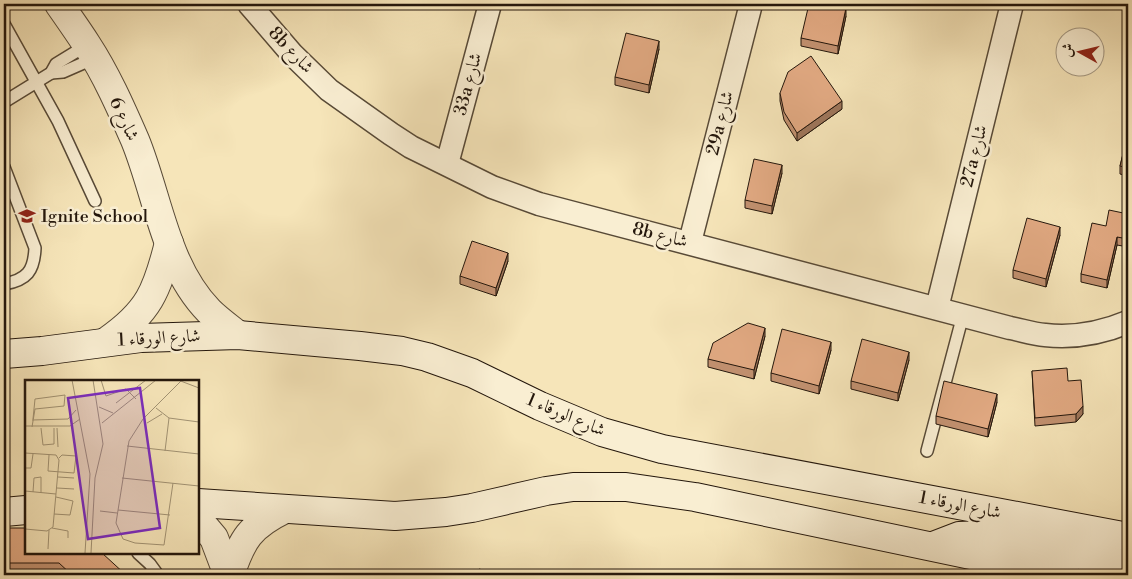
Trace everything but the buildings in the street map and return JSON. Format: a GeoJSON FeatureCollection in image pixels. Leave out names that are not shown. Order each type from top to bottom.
{"type":"FeatureCollection","features":[{"type":"Feature","properties":{"kind":"main road","name":"شارع 6"},"geometry":{"type":"LineString","coordinates":[[59,4],[91,52],[134,140],[149,179],[169,243],[185,279],[208,310],[238,335]]}},
{"type":"Feature","properties":{"kind":"main road"},"geometry":{"type":"LineString","coordinates":[[107,341],[134,320],[154,292],[169,243]]}},
{"type":"Feature","properties":{"kind":"main road","name":"شارع الورقاء 1"},"geometry":{"type":"LineString","coordinates":[[4,354],[42,351],[107,341],[175,336],[238,335],[402,351],[427,357],[472,373],[571,420],[662,449],[1128,537]]}},
{"type":"Feature","properties":{"kind":"main road"},"geometry":{"type":"LineString","coordinates":[[199,503],[395,516],[472,508],[546,491],[573,487],[626,487],[694,497],[1066,575]]}},
{"type":"Feature","properties":{"kind":"main road"},"geometry":{"type":"LineString","coordinates":[[229,575],[243,541],[262,522],[285,509]]}},
{"type":"Feature","properties":{"kind":"main road"},"geometry":{"type":"LineString","coordinates":[[4,512],[25,510]]}},
{"type":"Feature","properties":{"kind":"main road"},"geometry":{"type":"LineString","coordinates":[[199,520],[214,538],[229,575]]}},
{"type":"Feature","properties":{"kind":"main road"},"geometry":{"type":"LineString","coordinates":[[932,547],[958,536],[985,535],[1128,565]]}},
{"type":"Feature","properties":{"kind":"street","name":"8b شارع"},"geometry":{"type":"LineString","coordinates":[[249,4],[292,54],[329,90],[411,148],[492,187],[539,204],[1044,335],[1078,336],[1112,329],[1128,322]]}},
{"type":"Feature","properties":{"kind":"street","name":"33a شارع"},"geometry":{"type":"LineString","coordinates":[[447,164],[490,4]]}},
{"type":"Feature","properties":{"kind":"street","name":"29a شارع"},"geometry":{"type":"LineString","coordinates":[[690,242],[751,4]]}},
{"type":"Feature","properties":{"kind":"street","name":"27a شارع"},"geometry":{"type":"LineString","coordinates":[[937,308],[1012,4]]}},
{"type":"Feature","properties":{"kind":"lane"},"geometry":{"type":"LineString","coordinates":[[4,24],[58,121],[95,201]]}},
{"type":"Feature","properties":{"kind":"lane"},"geometry":{"type":"LineString","coordinates":[[4,102],[51,73],[64,72],[91,52]]}},
{"type":"Feature","properties":{"kind":"lane"},"geometry":{"type":"LineString","coordinates":[[4,167],[35,248],[34,262],[28,274],[16,282],[4,284]]}},
{"type":"Feature","properties":{"kind":"lane"},"geometry":{"type":"LineString","coordinates":[[927,451],[963,315]]}},
{"type":"Feature","properties":{"kind":"lane"},"geometry":{"type":"LineString","coordinates":[[139,554],[158,575]]}},
{"type":"Feature","properties":{"kind":"place","name":"Ignite School"},"geometry":{"type":"Point","coordinates":[27,216]}}]}
